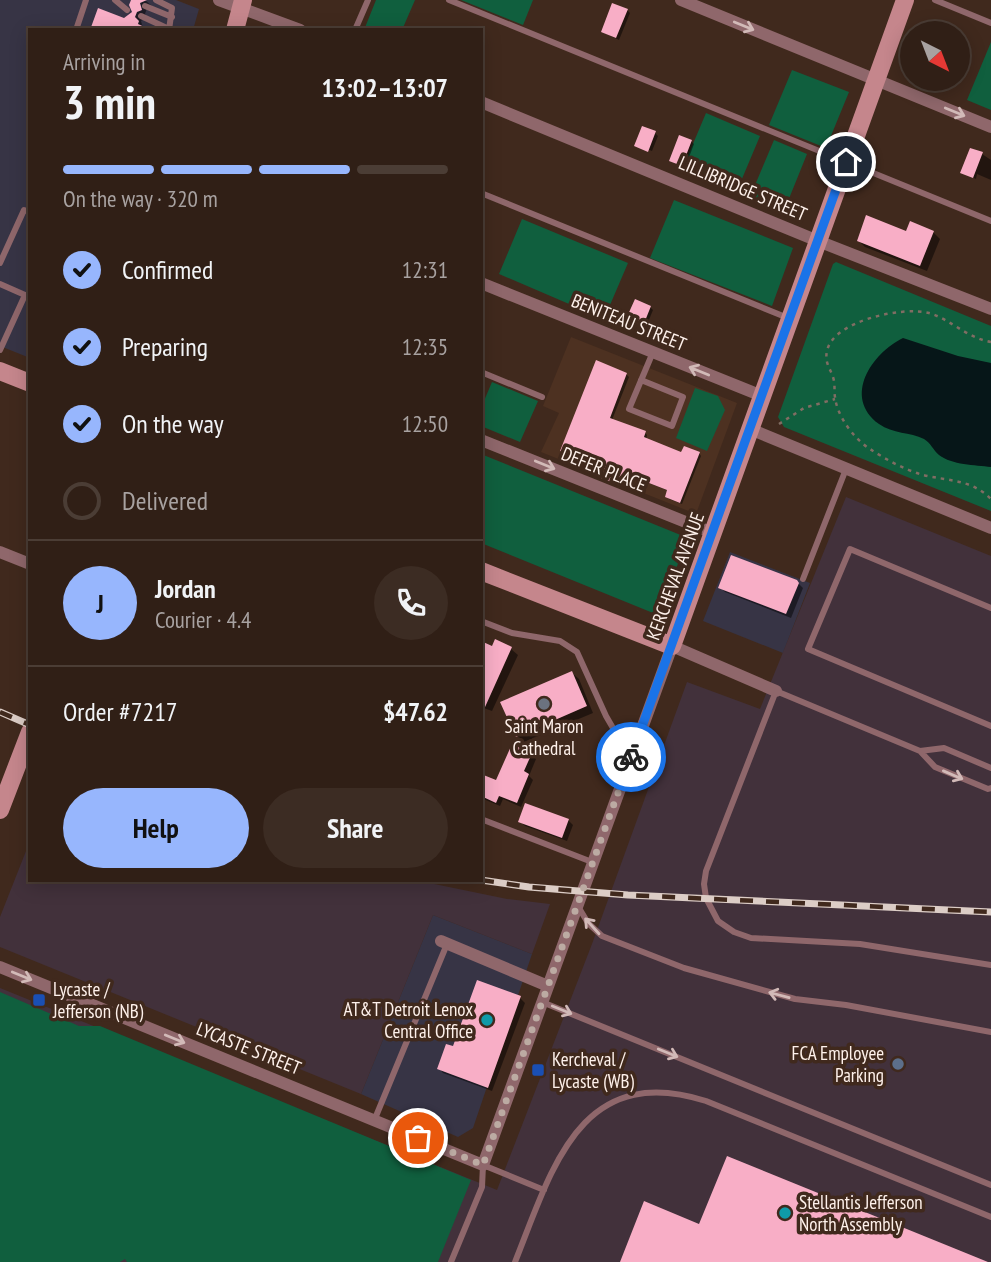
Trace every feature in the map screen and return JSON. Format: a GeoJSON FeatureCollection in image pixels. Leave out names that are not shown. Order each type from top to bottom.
{"type":"FeatureCollection","features":[{"type":"Feature","properties":{"kind":"street"},"geometry":{"type":"LineString","coordinates":[[219,0],[242,4],[296,28]]}},
{"type":"Feature","properties":{"kind":"street"},"geometry":{"type":"LineString","coordinates":[[681,0],[991,127]]}},
{"type":"Feature","properties":{"kind":"street","name":"KERCHEVAL AVENUE"},"geometry":{"type":"LineString","coordinates":[[483,1165],[905,0]]}},
{"type":"Feature","properties":{"kind":"street"},"geometry":{"type":"LineString","coordinates":[[236,28],[242,4]]}},
{"type":"Feature","properties":{"kind":"street","name":"LILLIBRIDGE STREET"},"geometry":{"type":"LineString","coordinates":[[483,103],[991,309]]}},
{"type":"Feature","properties":{"kind":"street","name":"BENITEAU STREET"},"geometry":{"type":"LineString","coordinates":[[483,284],[762,396]]}},
{"type":"Feature","properties":{"kind":"street"},"geometry":{"type":"LineString","coordinates":[[0,372],[28,382]]}},
{"type":"Feature","properties":{"kind":"street"},"geometry":{"type":"LineString","coordinates":[[750,429],[991,528]]}},
{"type":"Feature","properties":{"kind":"street","name":"DEFER PLACE"},"geometry":{"type":"LineString","coordinates":[[483,441],[713,533]]}},
{"type":"Feature","properties":{"kind":"street"},"geometry":{"type":"LineString","coordinates":[[0,552],[28,563]]}},
{"type":"Feature","properties":{"kind":"street"},"geometry":{"type":"LineString","coordinates":[[483,572],[672,646],[776,691]]}},
{"type":"Feature","properties":{"kind":"street"},"geometry":{"type":"LineString","coordinates":[[0,810],[28,737]]}},
{"type":"Feature","properties":{"kind":"street"},"geometry":{"type":"LineString","coordinates":[[444,942],[548,986]]}},
{"type":"Feature","properties":{"kind":"street","name":"LYCASTE STREET"},"geometry":{"type":"LineString","coordinates":[[0,967],[483,1165]]}},
{"type":"Feature","properties":{"kind":"lane"},"geometry":{"type":"LineString","coordinates":[[76,28],[86,0]]}},
{"type":"Feature","properties":{"kind":"lane"},"geometry":{"type":"LineString","coordinates":[[115,0],[127,10]]}},
{"type":"Feature","properties":{"kind":"lane"},"geometry":{"type":"LineString","coordinates":[[156,0],[172,8],[169,28]]}},
{"type":"Feature","properties":{"kind":"lane"},"geometry":{"type":"LineString","coordinates":[[356,28],[368,0]]}},
{"type":"Feature","properties":{"kind":"lane"},"geometry":{"type":"LineString","coordinates":[[449,0],[991,221]]}},
{"type":"Feature","properties":{"kind":"lane"},"geometry":{"type":"LineString","coordinates":[[935,0],[991,23]]}},
{"type":"Feature","properties":{"kind":"lane"},"geometry":{"type":"LineString","coordinates":[[145,6],[172,17]]}},
{"type":"Feature","properties":{"kind":"lane"},"geometry":{"type":"LineString","coordinates":[[141,16],[167,28]]}},
{"type":"Feature","properties":{"kind":"lane"},"geometry":{"type":"LineString","coordinates":[[483,194],[790,319]]}},
{"type":"Feature","properties":{"kind":"lane"},"geometry":{"type":"LineString","coordinates":[[0,263],[24,210],[28,211]]}},
{"type":"Feature","properties":{"kind":"lane"},"geometry":{"type":"LineString","coordinates":[[0,284],[25,295],[0,350]]}},
{"type":"Feature","properties":{"kind":"lane"},"geometry":{"type":"LineString","coordinates":[[641,380],[683,397],[672,426],[629,409],[641,380],[653,352]]}},
{"type":"Feature","properties":{"kind":"lane"},"geometry":{"type":"LineString","coordinates":[[483,373],[542,397]]}},
{"type":"Feature","properties":{"kind":"lane"},"geometry":{"type":"LineString","coordinates":[[803,579],[846,469]]}},
{"type":"Feature","properties":{"kind":"lane"},"geometry":{"type":"LineString","coordinates":[[991,608],[850,549],[808,649],[991,726]]}},
{"type":"Feature","properties":{"kind":"lane"},"geometry":{"type":"LineString","coordinates":[[483,622],[512,633],[550,638],[570,646],[581,658],[617,735],[637,741]]}},
{"type":"Feature","properties":{"kind":"lane"},"geometry":{"type":"LineString","coordinates":[[991,788],[935,767],[920,751],[776,691],[706,871],[704,884],[706,898],[718,921],[734,932],[751,938],[860,944],[991,965]]}},
{"type":"Feature","properties":{"kind":"lane"},"geometry":{"type":"LineString","coordinates":[[920,751],[944,748],[991,768]]}},
{"type":"Feature","properties":{"kind":"lane"},"geometry":{"type":"LineString","coordinates":[[483,820],[592,862]]}},
{"type":"Feature","properties":{"kind":"lane"},"geometry":{"type":"LineString","coordinates":[[578,904],[588,923],[608,939],[684,968],[796,999],[846,1005],[991,1032]]}},
{"type":"Feature","properties":{"kind":"lane"},"geometry":{"type":"LineString","coordinates":[[374,1121],[444,942]]}},
{"type":"Feature","properties":{"kind":"lane"},"geometry":{"type":"LineString","coordinates":[[542,1002],[991,1185]]}},
{"type":"Feature","properties":{"kind":"lane"},"geometry":{"type":"LineString","coordinates":[[515,1262],[544,1190],[566,1145],[589,1119],[602,1109],[624,1098],[660,1091],[706,1101],[991,1217]]}},
{"type":"Feature","properties":{"kind":"lane"},"geometry":{"type":"LineString","coordinates":[[451,1262],[482,1187],[483,1165],[544,1190]]}},
{"type":"Feature","properties":{"kind":"path"},"geometry":{"type":"LineString","coordinates":[[991,342],[951,326],[937,317],[916,311],[890,313],[836,333],[829,345],[826,361],[834,381],[835,399],[847,427],[867,448],[923,475],[972,485],[991,499]]}},
{"type":"Feature","properties":{"kind":"path"},"geometry":{"type":"LineString","coordinates":[[779,424],[803,408],[835,399]]}},
{"type":"Feature","properties":{"kind":"path"},"geometry":{"type":"LineString","coordinates":[[803,408],[806,413]]}},
{"type":"Feature","properties":{"kind":"shaded area"},"geometry":{"type":"Polygon","coordinates":[[[0,0],[176,0],[199,9],[194,28],[28,28],[28,357],[0,346],[0,0]]]}},
{"type":"Feature","properties":{"kind":"shaded area"},"geometry":{"type":"Polygon","coordinates":[[[571,337],[737,403],[696,514],[541,452],[559,413],[543,406],[571,337]]]}},
{"type":"Feature","properties":{"kind":"shaded area"},"geometry":{"type":"Polygon","coordinates":[[[903,338],[958,356],[991,363],[991,467],[950,461],[937,453],[924,439],[884,427],[868,413],[862,389],[866,376],[881,354],[903,338]]]}},
{"type":"Feature","properties":{"kind":"shaded area"},"geometry":{"type":"Polygon","coordinates":[[[846,497],[991,556],[991,1262],[0,1262],[0,988],[497,1190],[592,944],[687,682],[760,709],[846,497]]]}},
{"type":"Feature","properties":{"kind":"shaded area"},"geometry":{"type":"Polygon","coordinates":[[[730,552],[810,583],[783,653],[703,621],[730,552]]]}},
{"type":"Feature","properties":{"kind":"shaded area"},"geometry":{"type":"Polygon","coordinates":[[[28,846],[28,882],[425,882],[507,899],[550,904],[532,954],[433,915],[361,1094],[0,947],[0,917],[28,846]]]}},
{"type":"Feature","properties":{"kind":"shaded area"},"geometry":{"type":"Polygon","coordinates":[[[433,915],[532,954],[473,1128],[458,1137],[361,1094],[433,915]]]}},
{"type":"Feature","properties":{"kind":"green space"},"geometry":{"type":"Polygon","coordinates":[[[376,0],[415,0],[403,28],[365,28],[376,0]]]}},
{"type":"Feature","properties":{"kind":"green space"},"geometry":{"type":"Polygon","coordinates":[[[461,0],[533,0],[523,25],[461,0]]]}},
{"type":"Feature","properties":{"kind":"green space"},"geometry":{"type":"Polygon","coordinates":[[[991,42],[991,110],[967,100],[991,42]]]}},
{"type":"Feature","properties":{"kind":"green space"},"geometry":{"type":"Polygon","coordinates":[[[792,70],[849,92],[826,148],[769,125],[792,70]]]}},
{"type":"Feature","properties":{"kind":"green space"},"geometry":{"type":"Polygon","coordinates":[[[706,113],[760,136],[736,193],[682,170],[706,113]]]}},
{"type":"Feature","properties":{"kind":"green space"},"geometry":{"type":"Polygon","coordinates":[[[774,140],[807,154],[784,211],[750,197],[774,140]]]}},
{"type":"Feature","properties":{"kind":"green space"},"geometry":{"type":"Polygon","coordinates":[[[674,200],[793,248],[772,306],[650,258],[674,200]]]}},
{"type":"Feature","properties":{"kind":"green space"},"geometry":{"type":"Polygon","coordinates":[[[522,219],[628,263],[604,319],[499,274],[522,219]]]}},
{"type":"Feature","properties":{"kind":"green space"},"geometry":{"type":"Polygon","coordinates":[[[836,262],[991,326],[991,511],[784,427],[778,417],[833,264],[836,262]]]}},
{"type":"Feature","properties":{"kind":"green space"},"geometry":{"type":"Polygon","coordinates":[[[492,382],[538,401],[520,442],[483,427],[483,403],[492,382]]]}},
{"type":"Feature","properties":{"kind":"green space"},"geometry":{"type":"Polygon","coordinates":[[[695,388],[718,396],[725,410],[707,451],[676,438],[695,388]]]}},
{"type":"Feature","properties":{"kind":"green space"},"geometry":{"type":"Polygon","coordinates":[[[483,455],[688,538],[658,615],[483,544],[483,455]]]}},
{"type":"Feature","properties":{"kind":"green space"},"geometry":{"type":"Polygon","coordinates":[[[0,992],[79,1026],[100,1026],[471,1180],[438,1262],[127,1262],[125,1259],[120,1262],[0,1262],[0,992]]]}},
{"type":"Feature","properties":{"kind":"building"},"geometry":{"type":"Polygon","coordinates":[[[131,0],[147,0],[140,3],[142,10],[137,12],[135,17],[139,21],[138,24],[147,28],[91,28],[98,8],[124,18],[132,12],[129,5],[131,0]]]}},
{"type":"Feature","properties":{"kind":"building"},"geometry":{"type":"Polygon","coordinates":[[[612,3],[628,9],[616,38],[601,32],[612,3]]]}},
{"type":"Feature","properties":{"kind":"building"},"geometry":{"type":"Polygon","coordinates":[[[642,126],[656,131],[648,152],[634,146],[642,126]]]}},
{"type":"Feature","properties":{"kind":"building"},"geometry":{"type":"Polygon","coordinates":[[[679,135],[692,140],[682,166],[669,161],[679,135]]]}},
{"type":"Feature","properties":{"kind":"building"},"geometry":{"type":"Polygon","coordinates":[[[970,148],[983,152],[973,178],[960,173],[970,148]]]}},
{"type":"Feature","properties":{"kind":"building"},"geometry":{"type":"Polygon","coordinates":[[[866,215],[906,231],[910,221],[934,231],[920,266],[857,241],[866,215]]]}},
{"type":"Feature","properties":{"kind":"building"},"geometry":{"type":"Polygon","coordinates":[[[635,299],[651,306],[643,326],[626,319],[635,299]]]}},
{"type":"Feature","properties":{"kind":"building"},"geometry":{"type":"Polygon","coordinates":[[[596,360],[627,373],[610,418],[646,431],[644,437],[681,452],[684,446],[700,452],[680,503],[665,497],[667,490],[631,476],[628,482],[614,477],[612,482],[601,478],[605,469],[560,451],[596,360]]]}},
{"type":"Feature","properties":{"kind":"building"},"geometry":{"type":"Polygon","coordinates":[[[731,555],[797,580],[799,583],[786,614],[718,588],[731,555]]]}},
{"type":"Feature","properties":{"kind":"building"},"geometry":{"type":"Polygon","coordinates":[[[495,639],[512,647],[483,712],[483,642],[492,646],[495,639]]]}},
{"type":"Feature","properties":{"kind":"building","name":"Saint Maron Cathedral"},"geometry":{"type":"Polygon","coordinates":[[[572,671],[587,706],[516,737],[500,702],[572,671]]]}},
{"type":"Feature","properties":{"kind":"building"},"geometry":{"type":"Polygon","coordinates":[[[512,744],[532,753],[524,771],[529,774],[517,803],[499,796],[496,803],[483,797],[483,775],[496,780],[512,744]]]}},
{"type":"Feature","properties":{"kind":"building"},"geometry":{"type":"Polygon","coordinates":[[[525,803],[569,819],[562,838],[518,822],[525,803]]]}},
{"type":"Feature","properties":{"kind":"building","name":"AT&T Detroit Lenox Central Office"},"geometry":{"type":"Polygon","coordinates":[[[477,980],[521,996],[488,1088],[437,1069],[446,1044],[453,1046],[477,980]]]}},
{"type":"Feature","properties":{"kind":"building","name":"Stellantis Jefferson North Assembly"},"geometry":{"type":"Polygon","coordinates":[[[727,1156],[988,1262],[620,1262],[644,1201],[699,1224],[727,1156]]]}},
{"type":"Feature","properties":{"kind":"railway"},"geometry":{"type":"LineString","coordinates":[[0,712],[28,724]]}},
{"type":"Feature","properties":{"kind":"railway"},"geometry":{"type":"LineString","coordinates":[[483,880],[628,895],[991,912]]}},
{"type":"Feature","properties":{"kind":"way so far"},"geometry":{"type":"LineString","coordinates":[[418,1138],[483,1165],[631,757]]}},
{"type":"Feature","properties":{"kind":"place","name":"Saint Maron Cathedral"},"geometry":{"type":"Point","coordinates":[544,704]}},
{"type":"Feature","properties":{"kind":"place","name":"Lycaste / Jefferson (NB)"},"geometry":{"type":"Point","coordinates":[39,1000]}},
{"type":"Feature","properties":{"kind":"place","name":"AT&T Detroit Lenox Central Office"},"geometry":{"type":"Point","coordinates":[487,1020]}},
{"type":"Feature","properties":{"kind":"place","name":"FCA Employee Parking"},"geometry":{"type":"Point","coordinates":[898,1064]}},
{"type":"Feature","properties":{"kind":"place","name":"Kercheval / Lycaste (WB)"},"geometry":{"type":"Point","coordinates":[538,1070]}},
{"type":"Feature","properties":{"kind":"place","name":"Stellantis Jefferson North Assembly"},"geometry":{"type":"Point","coordinates":[785,1213]}},
{"type":"Feature","properties":{"kind":"route"},"geometry":{"type":"LineString","coordinates":[[631,757],[846,162]]}}]}
